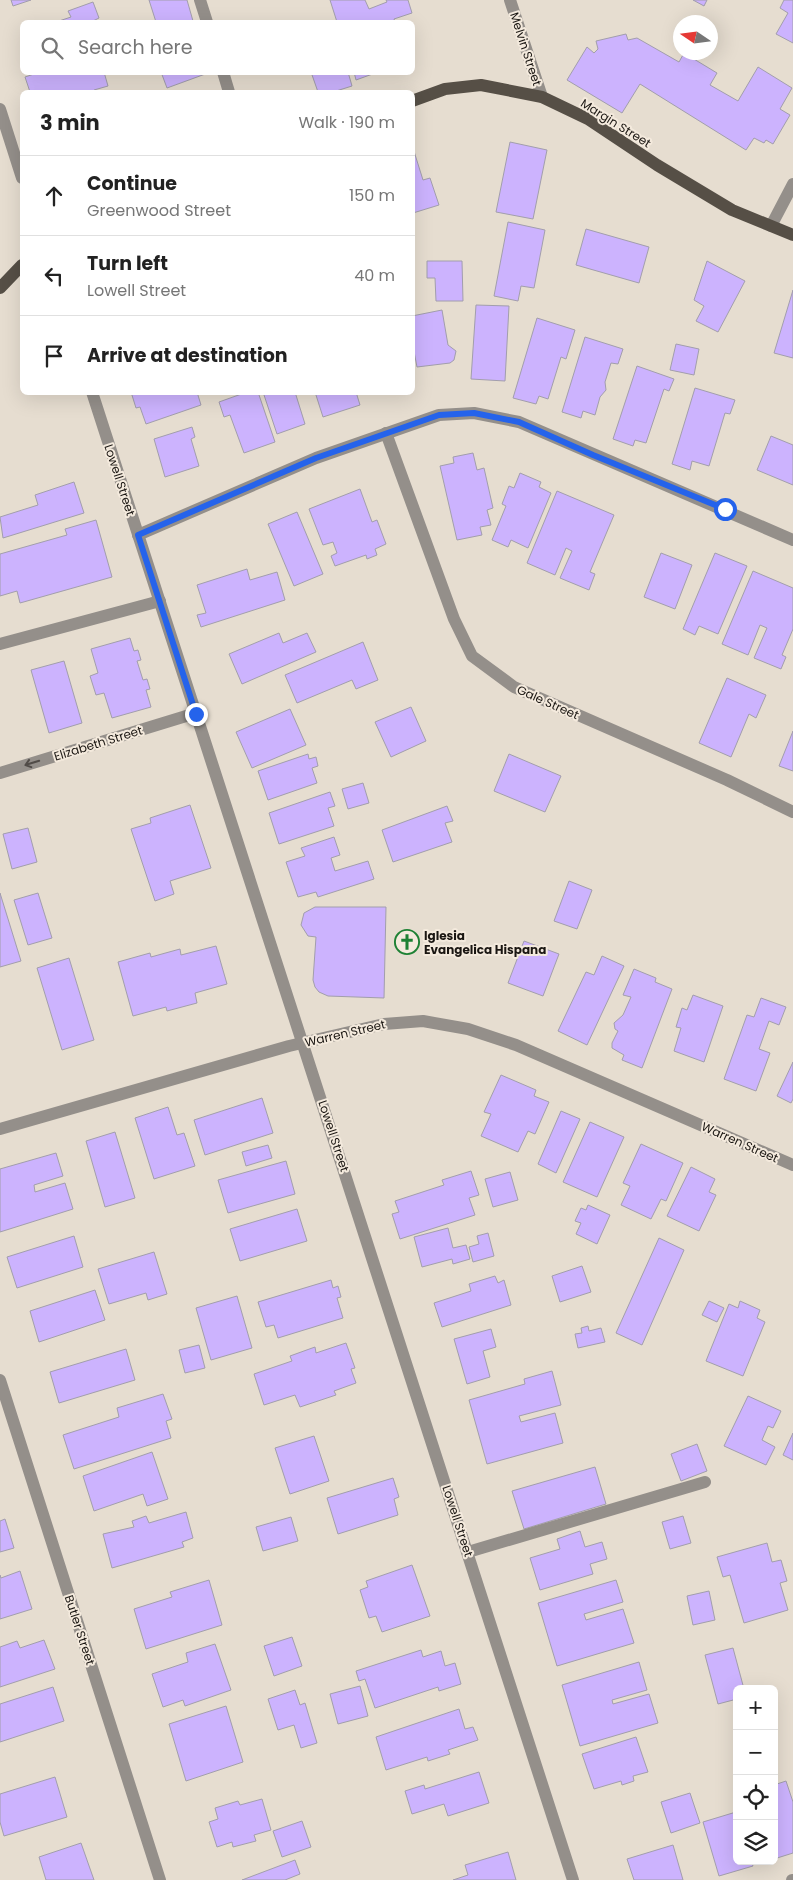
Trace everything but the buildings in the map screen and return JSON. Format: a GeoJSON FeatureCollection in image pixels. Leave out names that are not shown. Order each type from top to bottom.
{"type":"FeatureCollection","features":[{"type":"Feature","properties":{"kind":"main road","name":"Margin Street"},"geometry":{"type":"LineString","coordinates":[[415,100],[445,89],[481,85],[542,97],[588,119],[657,165],[732,210],[793,235]]}},
{"type":"Feature","properties":{"kind":"main road"},"geometry":{"type":"LineString","coordinates":[[0,288],[20,267]]}},
{"type":"Feature","properties":{"kind":"street"},"geometry":{"type":"LineString","coordinates":[[200,0],[206,20]]}},
{"type":"Feature","properties":{"kind":"street","name":"Melvin Street"},"geometry":{"type":"LineString","coordinates":[[510,0],[542,97]]}},
{"type":"Feature","properties":{"kind":"street"},"geometry":{"type":"LineString","coordinates":[[224,75],[228,90]]}},
{"type":"Feature","properties":{"kind":"street"},"geometry":{"type":"LineString","coordinates":[[0,108],[20,172]]}},
{"type":"Feature","properties":{"kind":"street"},"geometry":{"type":"LineString","coordinates":[[772,226],[793,184]]}},
{"type":"Feature","properties":{"kind":"street","name":"Lowell Street"},"geometry":{"type":"LineString","coordinates":[[93,395],[573,1880]]}},
{"type":"Feature","properties":{"kind":"street"},"geometry":{"type":"LineString","coordinates":[[138,535],[316,458],[439,415],[474,413],[519,422],[793,540]]}},
{"type":"Feature","properties":{"kind":"street","name":"Gale Street"},"geometry":{"type":"LineString","coordinates":[[386,433],[454,619],[472,656],[514,686],[727,780],[793,812]]}},
{"type":"Feature","properties":{"kind":"street"},"geometry":{"type":"LineString","coordinates":[[0,644],[160,601]]}},
{"type":"Feature","properties":{"kind":"street","name":"Elizabeth Street"},"geometry":{"type":"LineString","coordinates":[[0,773],[196,714]]}},
{"type":"Feature","properties":{"kind":"street","name":"Warren Street"},"geometry":{"type":"LineString","coordinates":[[0,1129],[303,1042],[384,1024],[423,1021],[468,1029],[516,1044],[793,1165]]}},
{"type":"Feature","properties":{"kind":"street","name":"Butler Street"},"geometry":{"type":"LineString","coordinates":[[0,1380],[160,1880]]}},
{"type":"Feature","properties":{"kind":"street"},"geometry":{"type":"LineString","coordinates":[[468,1552],[705,1482]]}},
{"type":"Feature","properties":{"kind":"place","name":"Iglesia Evangelica Hispana"},"geometry":{"type":"Point","coordinates":[407,942]}},
{"type":"Feature","properties":{"kind":"route"},"geometry":{"type":"LineString","coordinates":[[196,714],[138,535],[316,458],[439,415],[474,413],[519,422],[593,455],[725,509]]}}]}
